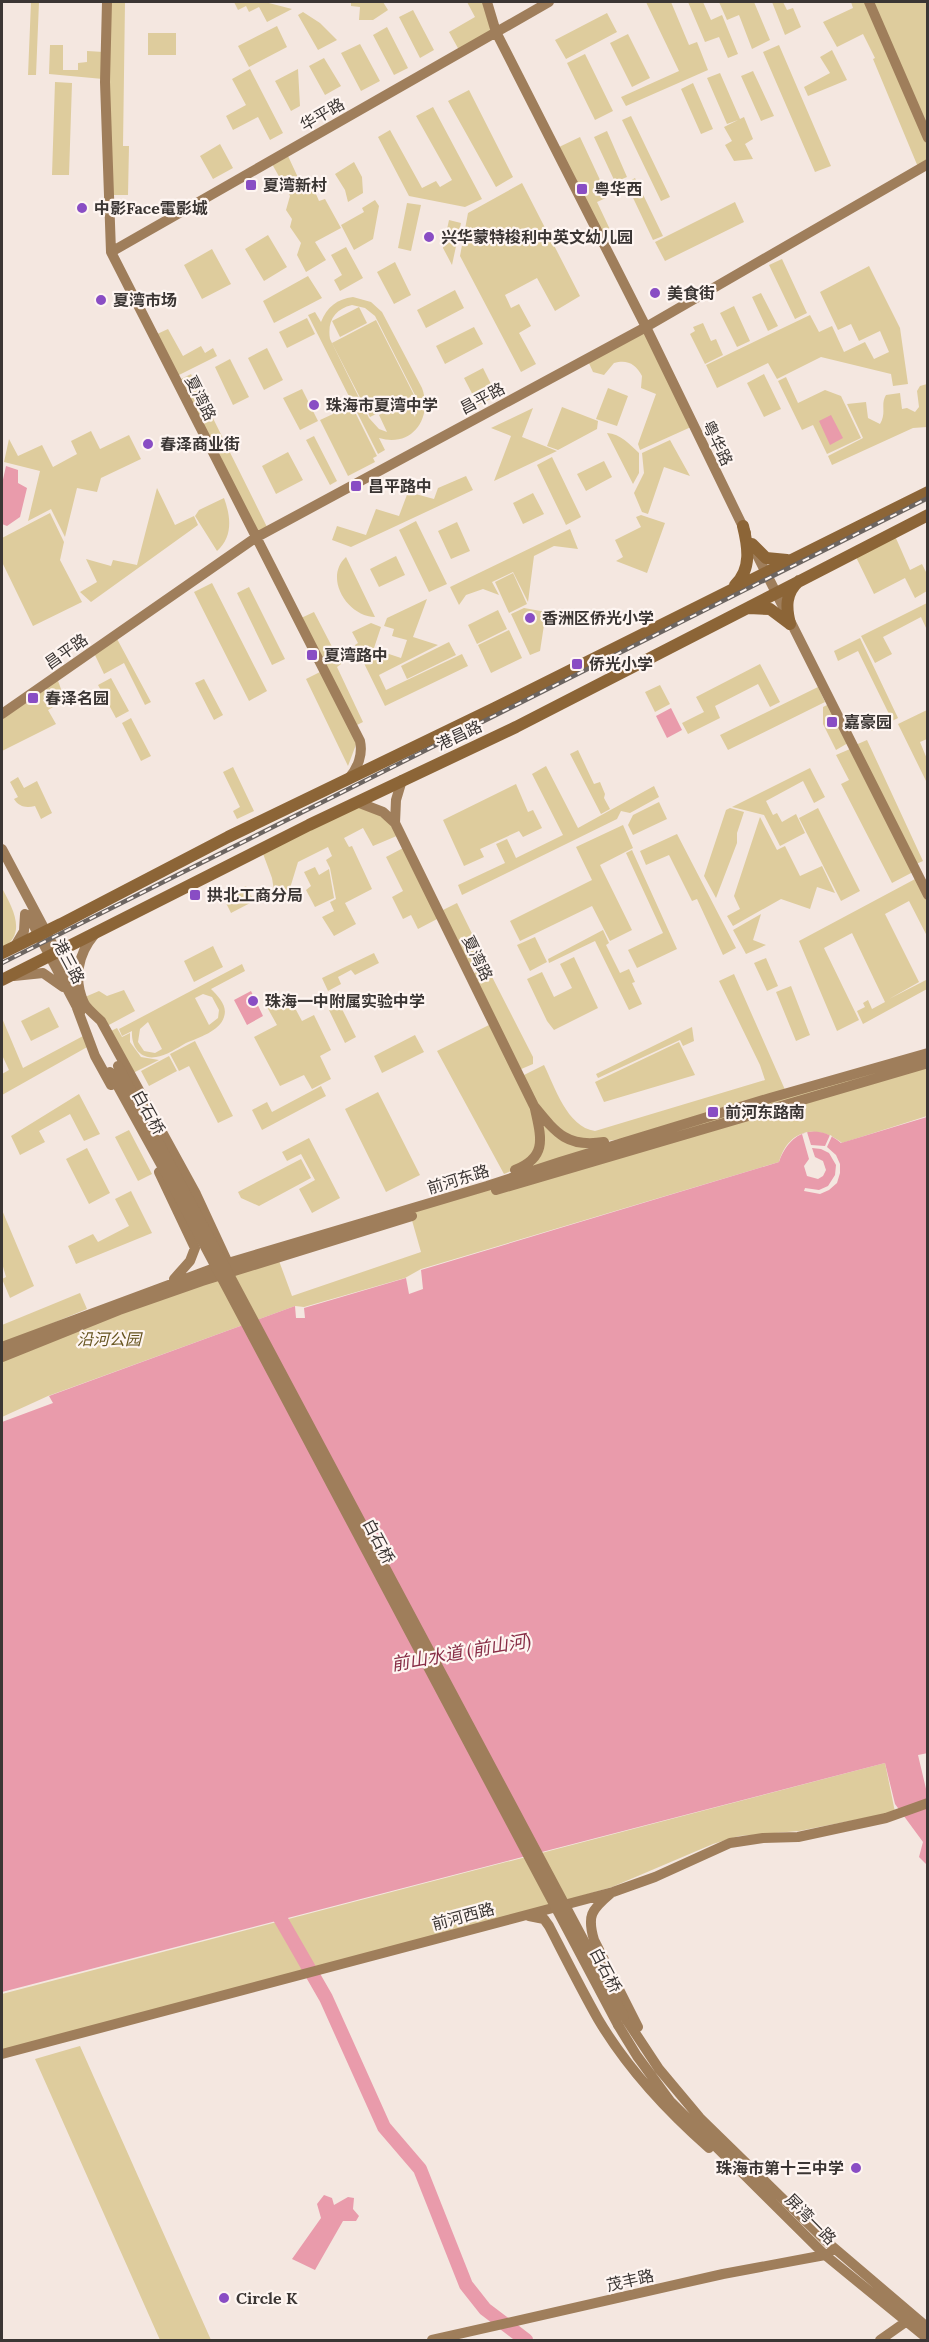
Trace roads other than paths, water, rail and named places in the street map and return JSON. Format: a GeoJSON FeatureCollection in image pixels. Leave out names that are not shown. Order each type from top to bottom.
{"type":"FeatureCollection","features":[{"type":"Feature","properties":{"kind":"main road","name":"夏湾路"},"geometry":{"type":"LineString","coordinates":[[107,2],[105,82],[111,252],[360,741],[358,765],[347,780]]}},
{"type":"Feature","properties":{"kind":"main road","name":"粤华路"},"geometry":{"type":"LineString","coordinates":[[488,2],[496,32],[646,327],[774,592],[927,895]]}},
{"type":"Feature","properties":{"kind":"main road","name":"华平路"},"geometry":{"type":"LineString","coordinates":[[111,252],[549,2]]}},
{"type":"Feature","properties":{"kind":"main road"},"geometry":{"type":"LineString","coordinates":[[869,2],[927,138]]}},
{"type":"Feature","properties":{"kind":"main road","name":"昌平路"},"geometry":{"type":"LineString","coordinates":[[2,714],[255,538],[646,327],[927,164]]}},
{"type":"Feature","properties":{"kind":"main road","name":"港昌路"},"geometry":{"type":"LineString","coordinates":[[2,953],[228,837],[927,492]]}},
{"type":"Feature","properties":{"kind":"main road","name":"港昌路"},"geometry":{"type":"LineString","coordinates":[[3,979],[357,802],[516,727],[927,515]]}},
{"type":"Feature","properties":{"kind":"main road"},"geometry":{"type":"LineString","coordinates":[[732,588],[743,575],[748,559],[743,526]]}},
{"type":"Feature","properties":{"kind":"main road"},"geometry":{"type":"LineString","coordinates":[[752,544],[766,558],[779,561],[794,559]]}},
{"type":"Feature","properties":{"kind":"main road"},"geometry":{"type":"LineString","coordinates":[[790,624],[788,597],[791,589],[802,579]]}},
{"type":"Feature","properties":{"kind":"main road"},"geometry":{"type":"LineString","coordinates":[[743,609],[756,607],[770,609],[790,624]]}},
{"type":"Feature","properties":{"kind":"main road"},"geometry":{"type":"LineString","coordinates":[[395,823],[396,800],[402,780]]}},
{"type":"Feature","properties":{"kind":"main road"},"geometry":{"type":"LineString","coordinates":[[357,802],[383,813],[395,823]]}},
{"type":"Feature","properties":{"kind":"main road","name":"夏湾路"},"geometry":{"type":"LineString","coordinates":[[395,823],[534,1106]]}},
{"type":"Feature","properties":{"kind":"main road"},"geometry":{"type":"LineString","coordinates":[[2,849],[42,933]]}},
{"type":"Feature","properties":{"kind":"main road","name":"港三路"},"geometry":{"type":"LineString","coordinates":[[2,865],[23,905],[42,933],[68,991],[81,1006]]}},
{"type":"Feature","properties":{"kind":"main road"},"geometry":{"type":"LineString","coordinates":[[15,946],[26,924],[23,905]]}},
{"type":"Feature","properties":{"kind":"main road"},"geometry":{"type":"LineString","coordinates":[[96,933],[81,953],[78,966],[81,1006],[95,1056],[164,1181],[195,1248],[192,1259],[170,1283]]}},
{"type":"Feature","properties":{"kind":"main road"},"geometry":{"type":"LineString","coordinates":[[53,954],[81,1006],[101,1021],[196,1194],[228,1263]]}},
{"type":"Feature","properties":{"kind":"main road"},"geometry":{"type":"LineString","coordinates":[[3,979],[43,973],[68,991]]}},
{"type":"Feature","properties":{"kind":"main road","name":"白石桥"},"geometry":{"type":"LineString","coordinates":[[81,1006],[621,2020]]}},
{"type":"Feature","properties":{"kind":"main road","name":"前河东路"},"geometry":{"type":"LineString","coordinates":[[2,1347],[228,1263],[927,1053]]}},
{"type":"Feature","properties":{"kind":"main road","name":"前河东路"},"geometry":{"type":"LineString","coordinates":[[2,1357],[119,1310],[267,1260],[927,1063]]}},
{"type":"Feature","properties":{"kind":"main road"},"geometry":{"type":"LineString","coordinates":[[534,1106],[551,1126],[571,1142],[586,1145],[628,1141]]}},
{"type":"Feature","properties":{"kind":"main road"},"geometry":{"type":"LineString","coordinates":[[487,1186],[504,1174],[528,1165],[538,1153],[541,1136],[534,1106]]}},
{"type":"Feature","properties":{"kind":"main road","name":"前河西路"},"geometry":{"type":"LineString","coordinates":[[2,2054],[613,1892],[654,1877],[730,1843],[764,1838],[798,1837],[886,1818],[927,1803]]}},
{"type":"Feature","properties":{"kind":"main road"},"geometry":{"type":"LineString","coordinates":[[613,1892],[595,1908],[590,1925],[594,1940],[639,2029],[676,2082],[764,2187]]}},
{"type":"Feature","properties":{"kind":"main road"},"geometry":{"type":"LineString","coordinates":[[523,1916],[544,1919],[599,2021],[641,2080],[681,2124],[764,2187]]}},
{"type":"Feature","properties":{"kind":"main road"},"geometry":{"type":"LineString","coordinates":[[563,1953],[564,1938],[568,1930],[580,1928],[594,1940]]}},
{"type":"Feature","properties":{"kind":"main road","name":"屏湾一路"},"geometry":{"type":"LineString","coordinates":[[621,2020],[682,2098],[764,2187],[927,2339]]}},
{"type":"Feature","properties":{"kind":"main road","name":"屏湾一路"},"geometry":{"type":"LineString","coordinates":[[830,2251],[927,2328]]}},
{"type":"Feature","properties":{"kind":"main road","name":"茂丰路"},"geometry":{"type":"LineString","coordinates":[[432,2340],[830,2251]]}},
{"type":"Feature","properties":{"kind":"main road"},"geometry":{"type":"LineString","coordinates":[[880,2340],[907,2321]]}},
{"type":"Feature","properties":{"kind":"water"},"geometry":{"type":"Polygon","coordinates":[[[831,415],[843,438],[830,445],[819,421],[831,415]]]}},
{"type":"Feature","properties":{"kind":"water"},"geometry":{"type":"Polygon","coordinates":[[[6,466],[18,470],[18,483],[27,488],[20,517],[7,526],[2,524],[2,484],[6,466]]]}},
{"type":"Feature","properties":{"kind":"water"},"geometry":{"type":"Polygon","coordinates":[[[671,708],[682,730],[667,738],[656,716],[671,708]]]}},
{"type":"Feature","properties":{"kind":"water"},"geometry":{"type":"Polygon","coordinates":[[[251,991],[263,1016],[247,1025],[234,1000],[251,991]]]}},
{"type":"Feature","properties":{"kind":"water","name":"前山水道 (前山河)"},"geometry":{"type":"Polygon","coordinates":[[[927,1117],[928,1753],[918,1755],[927,1793],[927,1865],[919,1857],[923,1842],[895,1804],[885,1763],[2,1992],[2,1422],[53,1403],[49,1396],[295,1306],[296,1318],[305,1318],[304,1308],[406,1278],[409,1294],[423,1289],[421,1270],[779,1162],[789,1143],[804,1133],[822,1132],[841,1143],[927,1117]]]}},
{"type":"Feature","properties":{"kind":"water"},"geometry":{"type":"Polygon","coordinates":[[[324,2195],[332,2198],[334,2205],[348,2197],[354,2198],[353,2209],[359,2216],[356,2221],[343,2221],[315,2270],[292,2259],[321,2218],[317,2204],[324,2195]]]}},
{"type":"Feature","properties":{"kind":"waterway"},"geometry":{"type":"LineString","coordinates":[[280,1918],[326,1998],[384,2127],[420,2169],[466,2285],[485,2309],[526,2340]]}},
{"type":"Feature","properties":{"kind":"railway"},"geometry":{"type":"LineString","coordinates":[[2,963],[928,498]]}},
{"type":"Feature","properties":{"kind":"place","name":"夏湾新村"},"geometry":{"type":"Point","coordinates":[251,185]}},
{"type":"Feature","properties":{"kind":"place","name":"粤华西"},"geometry":{"type":"Point","coordinates":[582,189]}},
{"type":"Feature","properties":{"kind":"place","name":"中影Face電影城"},"geometry":{"type":"Point","coordinates":[82,208]}},
{"type":"Feature","properties":{"kind":"place","name":"兴华蒙特梭利中英文幼儿园"},"geometry":{"type":"Point","coordinates":[429,237]}},
{"type":"Feature","properties":{"kind":"place","name":"美食街"},"geometry":{"type":"Point","coordinates":[655,293]}},
{"type":"Feature","properties":{"kind":"place","name":"夏湾市场"},"geometry":{"type":"Point","coordinates":[101,300]}},
{"type":"Feature","properties":{"kind":"place","name":"珠海市夏湾中学"},"geometry":{"type":"Point","coordinates":[314,405]}},
{"type":"Feature","properties":{"kind":"place","name":"春泽商业街"},"geometry":{"type":"Point","coordinates":[148,444]}},
{"type":"Feature","properties":{"kind":"place","name":"昌平路中"},"geometry":{"type":"Point","coordinates":[356,486]}},
{"type":"Feature","properties":{"kind":"place","name":"香洲区侨光小学"},"geometry":{"type":"Point","coordinates":[530,618]}},
{"type":"Feature","properties":{"kind":"place","name":"夏湾路中"},"geometry":{"type":"Point","coordinates":[312,655]}},
{"type":"Feature","properties":{"kind":"place","name":"侨光小学"},"geometry":{"type":"Point","coordinates":[577,664]}},
{"type":"Feature","properties":{"kind":"place","name":"春泽名园"},"geometry":{"type":"Point","coordinates":[33,698]}},
{"type":"Feature","properties":{"kind":"place","name":"嘉豪园"},"geometry":{"type":"Point","coordinates":[832,722]}},
{"type":"Feature","properties":{"kind":"place","name":"拱北工商分局"},"geometry":{"type":"Point","coordinates":[195,895]}},
{"type":"Feature","properties":{"kind":"place","name":"珠海一中附属实验中学"},"geometry":{"type":"Point","coordinates":[253,1001]}},
{"type":"Feature","properties":{"kind":"place","name":"前河东路南"},"geometry":{"type":"Point","coordinates":[713,1112]}},
{"type":"Feature","properties":{"kind":"place","name":"珠海市第十三中学"},"geometry":{"type":"Point","coordinates":[856,2168]}},
{"type":"Feature","properties":{"kind":"place","name":"Circle K"},"geometry":{"type":"Point","coordinates":[224,2298]}},
{"type":"Feature","properties":{"kind":"park label","name":"沿河公园"},"geometry":{"type":"Point","coordinates":[109,1339]}}]}
